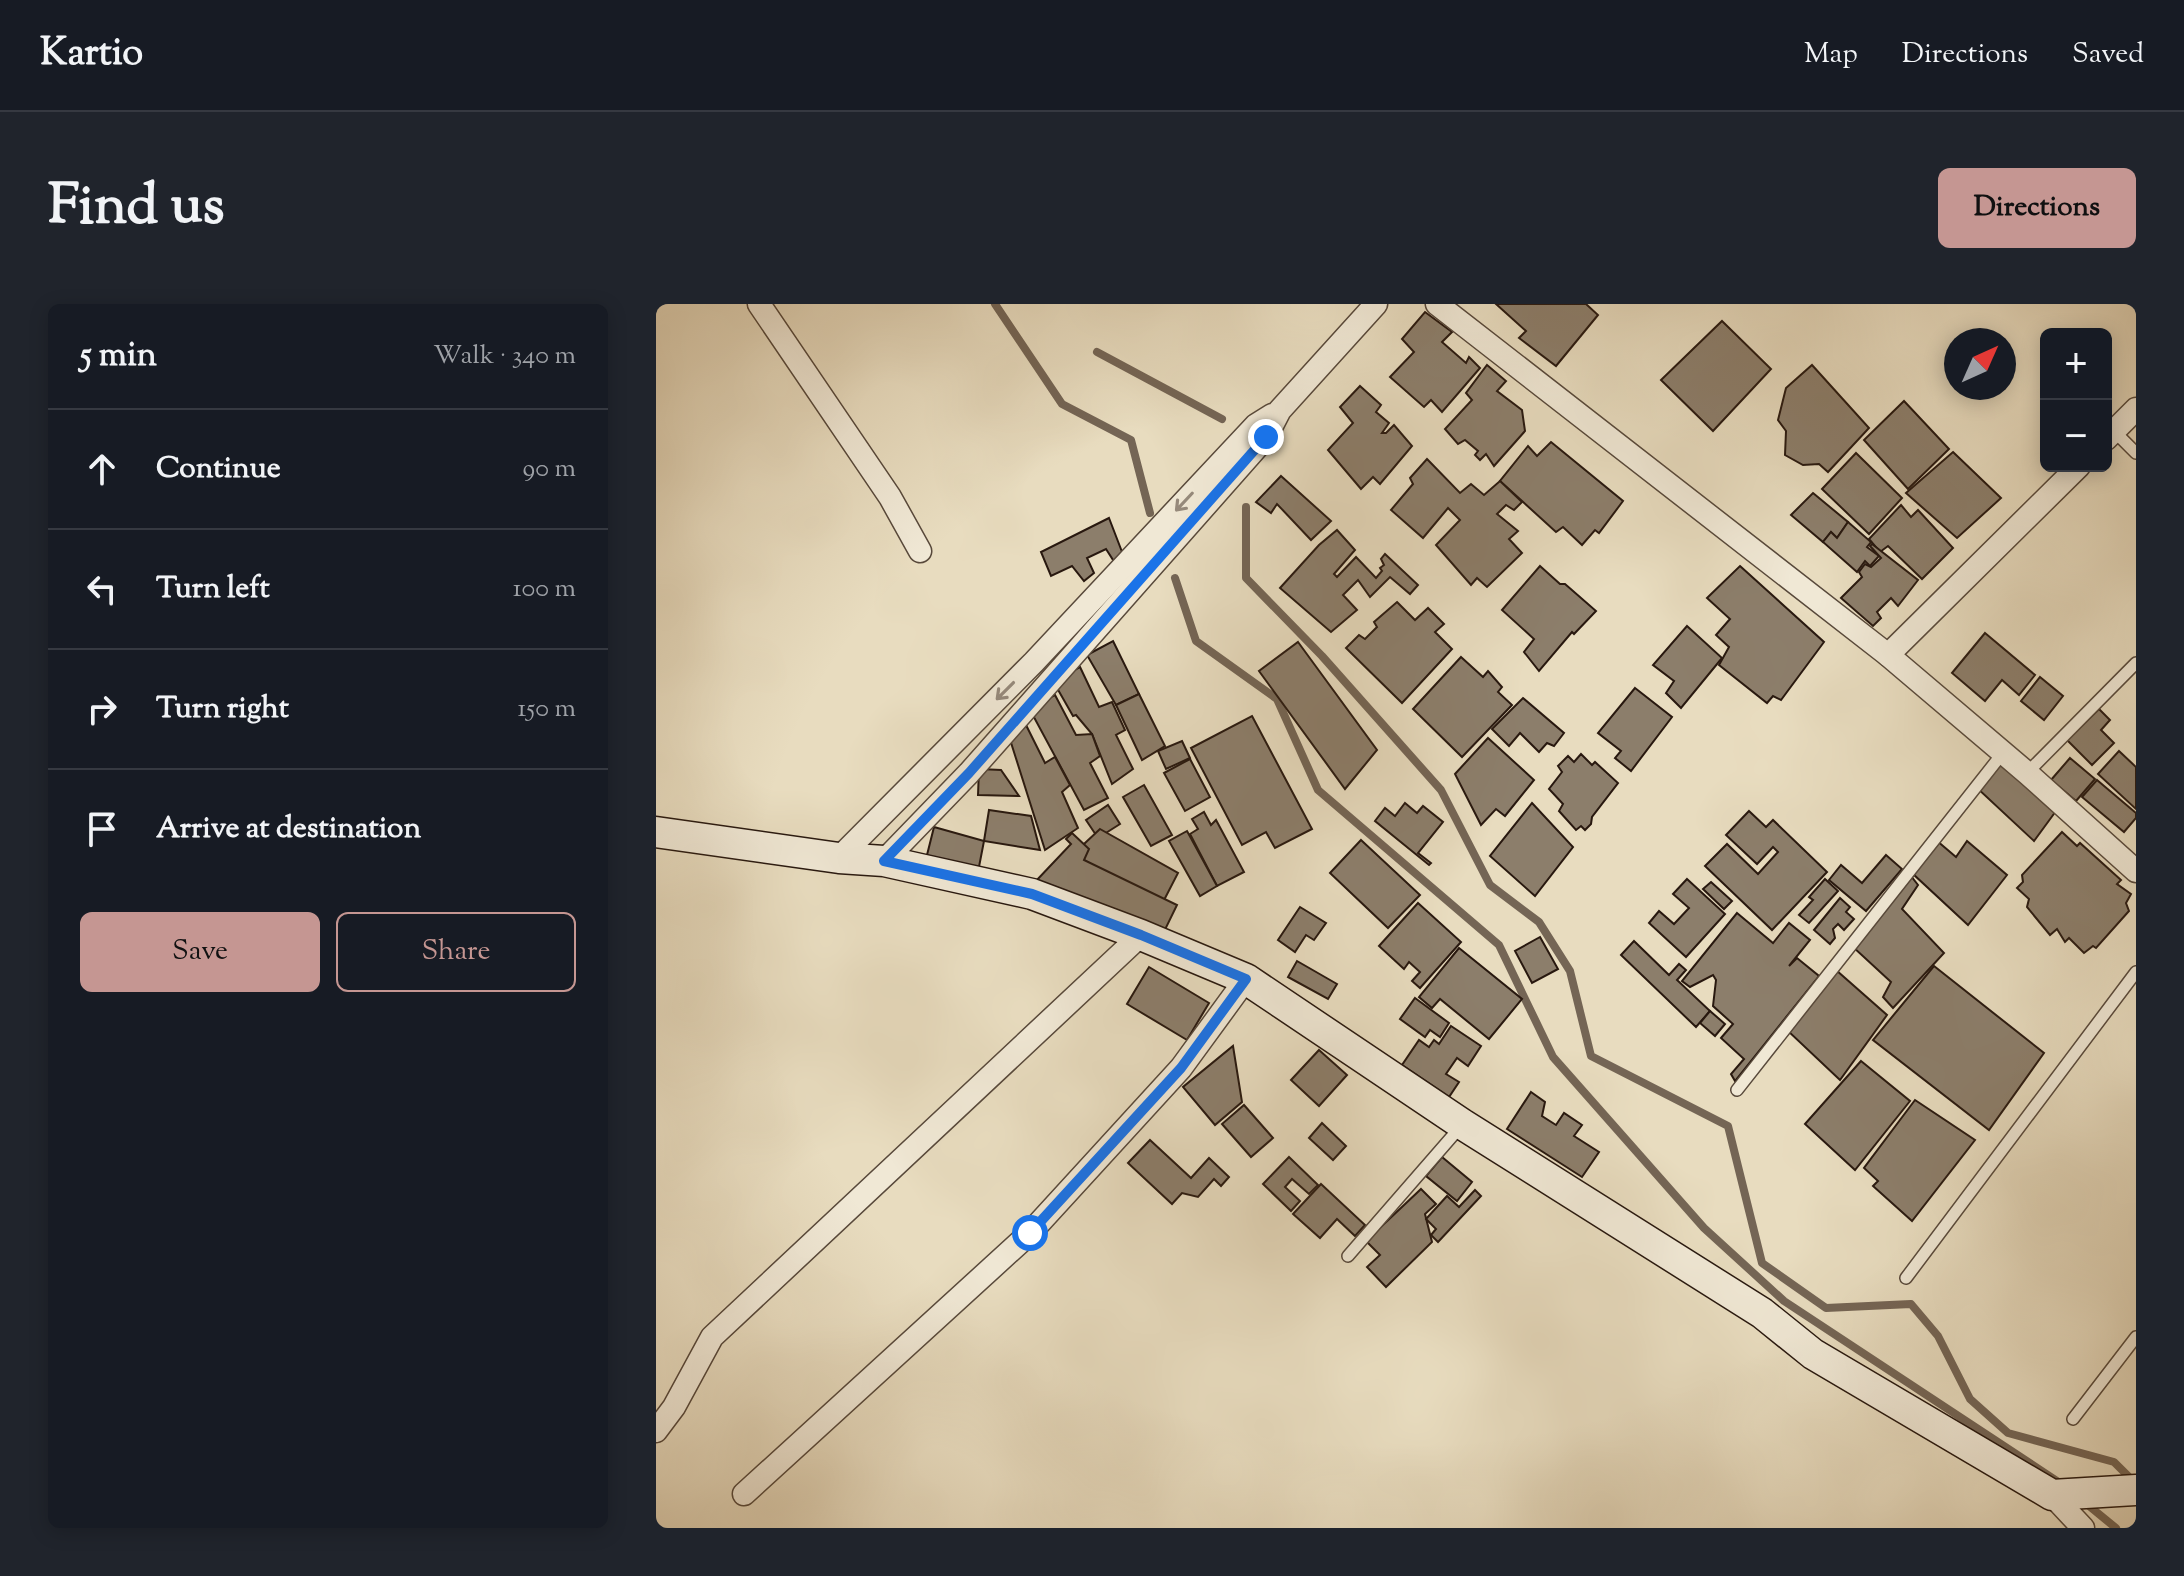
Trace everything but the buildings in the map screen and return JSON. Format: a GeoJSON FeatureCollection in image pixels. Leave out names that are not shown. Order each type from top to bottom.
{"type":"FeatureCollection","features":[{"type":"Feature","properties":{"kind":"main road"},"geometry":{"type":"LineString","coordinates":[[656,832],[839,858],[884,861],[1032,894],[1246,979],[1462,1124],[1762,1313],[1813,1354],[2067,1513],[2136,1490]]}},
{"type":"Feature","properties":{"kind":"street"},"geometry":{"type":"LineString","coordinates":[[759,304],[890,497],[920,551]]}},
{"type":"Feature","properties":{"kind":"street"},"geometry":{"type":"LineString","coordinates":[[884,861],[969,773],[1266,437],[1280,410],[1376,304]]}},
{"type":"Feature","properties":{"kind":"street"},"geometry":{"type":"LineString","coordinates":[[1437,304],[1888,655],[2136,871]]}},
{"type":"Feature","properties":{"kind":"street"},"geometry":{"type":"LineString","coordinates":[[2112,433],[2136,409]]}},
{"type":"Feature","properties":{"kind":"street"},"geometry":{"type":"LineString","coordinates":[[839,858],[1034,662],[1256,425],[1280,410]]}},
{"type":"Feature","properties":{"kind":"street"},"geometry":{"type":"LineString","coordinates":[[1888,655],[2073,472]]}},
{"type":"Feature","properties":{"kind":"street"},"geometry":{"type":"LineString","coordinates":[[656,1431],[674,1407],[712,1337],[1141,935]]}},
{"type":"Feature","properties":{"kind":"street"},"geometry":{"type":"LineString","coordinates":[[744,1494],[1030,1233],[1181,1068],[1246,979]]}},
{"type":"Feature","properties":{"kind":"lane"},"geometry":{"type":"LineString","coordinates":[[2112,436],[2136,453]]}},
{"type":"Feature","properties":{"kind":"lane"},"geometry":{"type":"LineString","coordinates":[[2027,773],[2136,663]]}},
{"type":"Feature","properties":{"kind":"lane"},"geometry":{"type":"LineString","coordinates":[[1737,1090],[2002,754]]}},
{"type":"Feature","properties":{"kind":"lane"},"geometry":{"type":"LineString","coordinates":[[1906,1278],[2136,972]]}},
{"type":"Feature","properties":{"kind":"lane"},"geometry":{"type":"LineString","coordinates":[[1348,1256],[1462,1124]]}},
{"type":"Feature","properties":{"kind":"lane"},"geometry":{"type":"LineString","coordinates":[[2073,1419],[2136,1337]]}},
{"type":"Feature","properties":{"kind":"waterway"},"geometry":{"type":"LineString","coordinates":[[995,304],[1062,404],[1131,440],[1150,513]]}},
{"type":"Feature","properties":{"kind":"waterway"},"geometry":{"type":"LineString","coordinates":[[1097,352],[1222,419]]}},
{"type":"Feature","properties":{"kind":"waterway"},"geometry":{"type":"LineString","coordinates":[[1246,507],[1246,578],[1322,656],[1441,790],[1490,885],[1539,922],[1570,971],[1591,1056],[1728,1126],[1762,1263],[1826,1308],[1911,1304],[1938,1336],[1970,1399],[2008,1433],[2114,1462],[2135,1483]]}},
{"type":"Feature","properties":{"kind":"waterway"},"geometry":{"type":"LineString","coordinates":[[1175,578],[1196,641],[1277,699],[1318,790],[1499,945],[1553,1057],[1704,1228],[1784,1301],[2063,1485]]}},
{"type":"Feature","properties":{"kind":"waterway"},"geometry":{"type":"LineString","coordinates":[[2083,1501],[2116,1528]]}},
{"type":"Feature","properties":{"kind":"route"},"geometry":{"type":"LineString","coordinates":[[1030,1233],[1181,1068],[1246,979],[1032,894],[884,861],[969,773],[1266,437]]}}]}
